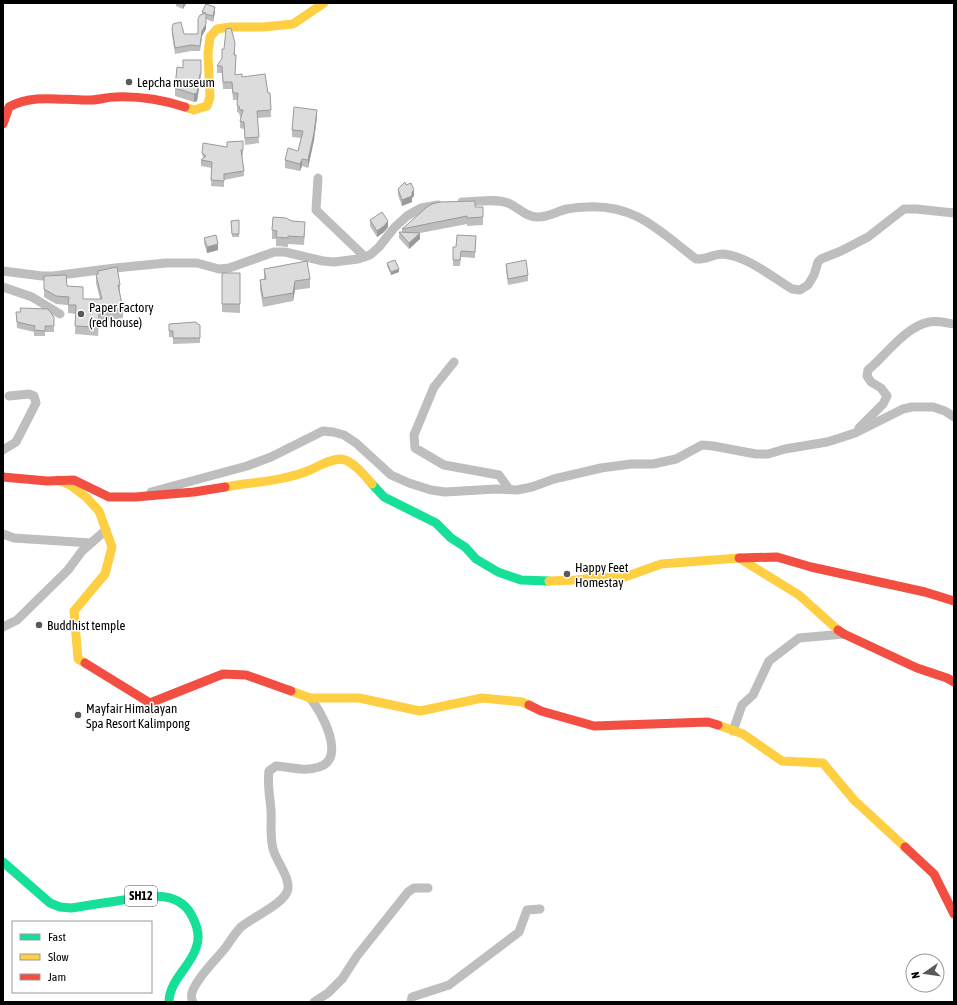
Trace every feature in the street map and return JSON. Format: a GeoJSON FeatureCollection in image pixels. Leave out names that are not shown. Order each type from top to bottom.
{"type":"FeatureCollection","features":[{"type":"Feature","properties":{"kind":"street"},"geometry":{"type":"LineString","coordinates":[[3,124],[9,107],[18,102],[40,99],[91,100],[114,97],[135,97],[171,103],[194,110],[207,106],[210,97],[208,54],[210,37],[217,29],[293,24],[324,3]]}},
{"type":"Feature","properties":{"kind":"street"},"geometry":{"type":"LineString","coordinates":[[318,178],[316,210],[366,257]]}},
{"type":"Feature","properties":{"kind":"street"},"geometry":{"type":"LineString","coordinates":[[3,271],[53,276],[166,263],[197,263],[219,269],[230,268],[274,252],[285,252],[310,259],[334,262],[370,255],[407,216],[421,208],[449,203],[491,201],[507,202],[531,217],[546,216],[568,209],[586,207],[617,208],[649,222],[696,259],[703,260],[714,255],[723,254],[735,257],[752,264],[792,289],[800,290],[808,285],[818,262],[821,259],[841,251],[868,237],[904,209],[916,208],[954,213]]}},
{"type":"Feature","properties":{"kind":"street"},"geometry":{"type":"LineString","coordinates":[[3,287],[32,297],[60,314]]}},
{"type":"Feature","properties":{"kind":"street"},"geometry":{"type":"LineString","coordinates":[[855,433],[883,404],[887,396],[881,388],[871,382],[867,376],[868,370],[899,340],[919,325],[930,322],[954,324]]}},
{"type":"Feature","properties":{"kind":"street"},"geometry":{"type":"LineString","coordinates":[[454,362],[434,387],[414,435],[415,448],[444,465],[499,475],[509,489]]}},
{"type":"Feature","properties":{"kind":"street"},"geometry":{"type":"LineString","coordinates":[[3,450],[16,442],[36,403],[34,396],[29,394],[9,396]]}},
{"type":"Feature","properties":{"kind":"street"},"geometry":{"type":"LineString","coordinates":[[134,497],[169,486],[247,466],[271,457],[323,431],[344,435],[356,443],[391,475],[431,490],[464,492],[482,489],[517,490],[532,487],[554,479],[601,468],[631,464],[653,464],[676,459],[702,445],[756,454],[768,454],[800,446],[827,442],[855,433],[902,409],[912,407],[933,407],[945,411],[954,417]]}},
{"type":"Feature","properties":{"kind":"street"},"geometry":{"type":"LineString","coordinates":[[3,477],[47,482],[74,480],[109,497],[134,497],[194,492],[290,476],[309,470],[328,461],[344,459],[355,466],[384,497],[436,523],[451,538],[465,547],[476,559],[498,572],[521,580],[552,581],[602,577],[622,578],[661,564],[777,556],[811,567],[925,592],[954,601]]}},
{"type":"Feature","properties":{"kind":"street"},"geometry":{"type":"LineString","coordinates":[[58,480],[70,485],[86,497],[100,511],[112,547],[105,574],[74,611],[78,659],[150,703],[223,674],[246,674],[310,698],[359,698],[420,711],[482,698],[522,702],[541,711],[594,726],[708,722],[743,734],[782,761],[823,763],[854,800],[934,874],[954,914]]}},
{"type":"Feature","properties":{"kind":"street"},"geometry":{"type":"LineString","coordinates":[[3,627],[17,620],[68,570],[82,551],[106,530]]}},
{"type":"Feature","properties":{"kind":"street"},"geometry":{"type":"LineString","coordinates":[[3,534],[14,538],[92,543]]}},
{"type":"Feature","properties":{"kind":"street"},"geometry":{"type":"LineString","coordinates":[[739,558],[799,595],[844,634],[917,668],[947,678],[954,682]]}},
{"type":"Feature","properties":{"kind":"street"},"geometry":{"type":"LineString","coordinates":[[733,730],[742,705],[753,695],[769,661],[800,638],[844,634]]}},
{"type":"Feature","properties":{"kind":"street"},"geometry":{"type":"LineString","coordinates":[[193,1002],[192,991],[207,969],[237,932],[280,901],[287,892],[288,885],[285,873],[274,853],[271,842],[271,811],[268,779],[270,770],[276,766],[303,770],[320,767],[328,762],[331,756],[331,744],[326,724],[317,707],[310,698]]}},
{"type":"Feature","properties":{"kind":"street","name":"SH12"},"geometry":{"type":"LineString","coordinates":[[3,862],[50,903],[60,907],[71,908],[152,894],[176,900],[185,906],[194,920],[199,939],[197,949],[169,994],[169,1002]]}},
{"type":"Feature","properties":{"kind":"street"},"geometry":{"type":"LineString","coordinates":[[314,1002],[328,993],[342,979],[362,950],[408,892],[414,888],[428,888]]}},
{"type":"Feature","properties":{"kind":"street"},"geometry":{"type":"LineString","coordinates":[[411,1002],[412,997],[449,985],[519,932],[527,910],[540,909]]}},
{"type":"Feature","properties":{"kind":"building"},"geometry":{"type":"Polygon","coordinates":[[[206,4],[215,7],[213,16],[206,14],[206,24],[202,31],[200,46],[191,45],[175,48],[172,29],[173,24],[181,22],[184,34],[198,34],[198,19],[200,15],[206,13],[202,12],[206,4]]]}},
{"type":"Feature","properties":{"kind":"building"},"geometry":{"type":"Polygon","coordinates":[[[231,28],[235,43],[235,75],[242,74],[242,77],[265,74],[268,93],[270,93],[271,110],[257,111],[259,137],[245,138],[244,122],[240,121],[243,110],[240,110],[239,106],[237,105],[238,93],[233,93],[232,82],[223,82],[222,66],[217,66],[222,58],[222,49],[224,49],[226,29],[231,28]]]}},
{"type":"Feature","properties":{"kind":"building"},"geometry":{"type":"Polygon","coordinates":[[[183,60],[201,60],[201,74],[197,93],[194,94],[175,88],[177,67],[183,68],[183,60]]]}},
{"type":"Feature","properties":{"kind":"building"},"geometry":{"type":"Polygon","coordinates":[[[294,107],[317,110],[308,160],[302,159],[300,164],[285,160],[288,148],[298,151],[303,131],[292,130],[294,107]]]}},
{"type":"Feature","properties":{"kind":"building"},"geometry":{"type":"Polygon","coordinates":[[[243,141],[243,150],[241,150],[244,171],[224,174],[224,181],[211,180],[212,162],[201,160],[206,156],[202,153],[203,143],[227,147],[227,142],[243,141]]]}},
{"type":"Feature","properties":{"kind":"building"},"geometry":{"type":"Polygon","coordinates":[[[405,182],[406,185],[411,183],[414,190],[412,192],[412,196],[402,200],[398,189],[405,182]]]}},
{"type":"Feature","properties":{"kind":"building"},"geometry":{"type":"Polygon","coordinates":[[[475,201],[475,207],[483,207],[483,217],[467,218],[467,216],[402,229],[432,204],[440,202],[475,201]]]}},
{"type":"Feature","properties":{"kind":"building"},"geometry":{"type":"Polygon","coordinates":[[[382,212],[388,221],[377,231],[370,220],[382,212]]]}},
{"type":"Feature","properties":{"kind":"building"},"geometry":{"type":"Polygon","coordinates":[[[273,217],[305,222],[304,237],[276,237],[277,231],[272,230],[273,217]]]}},
{"type":"Feature","properties":{"kind":"building"},"geometry":{"type":"Polygon","coordinates":[[[239,220],[239,234],[232,234],[231,221],[239,220]]]}},
{"type":"Feature","properties":{"kind":"building"},"geometry":{"type":"Polygon","coordinates":[[[399,232],[420,233],[409,243],[399,232]]]}},
{"type":"Feature","properties":{"kind":"building"},"geometry":{"type":"Polygon","coordinates":[[[216,235],[218,244],[207,247],[204,238],[216,235]]]}},
{"type":"Feature","properties":{"kind":"building"},"geometry":{"type":"Polygon","coordinates":[[[457,235],[476,236],[475,252],[461,251],[460,260],[453,260],[453,247],[456,247],[457,235]]]}},
{"type":"Feature","properties":{"kind":"building"},"geometry":{"type":"Polygon","coordinates":[[[395,260],[399,269],[391,272],[387,263],[395,260]]]}},
{"type":"Feature","properties":{"kind":"building"},"geometry":{"type":"Polygon","coordinates":[[[526,260],[528,275],[508,279],[506,264],[526,260]]]}},
{"type":"Feature","properties":{"kind":"building"},"geometry":{"type":"Polygon","coordinates":[[[307,261],[310,279],[295,281],[293,293],[263,298],[260,280],[266,279],[264,269],[307,261]]]}},
{"type":"Feature","properties":{"kind":"building"},"geometry":{"type":"Polygon","coordinates":[[[117,267],[120,285],[118,285],[123,309],[99,314],[98,327],[75,326],[76,305],[68,305],[69,297],[56,296],[44,289],[44,276],[66,275],[67,286],[83,287],[83,299],[102,299],[96,275],[98,274],[98,271],[117,267]]]}},
{"type":"Feature","properties":{"kind":"building"},"geometry":{"type":"Polygon","coordinates":[[[222,273],[240,273],[240,304],[222,304],[222,273]]]}},
{"type":"Feature","properties":{"kind":"building"},"geometry":{"type":"Polygon","coordinates":[[[20,308],[48,309],[54,317],[54,326],[45,326],[45,331],[34,330],[35,326],[17,322],[16,312],[21,312],[20,308]]]}},
{"type":"Feature","properties":{"kind":"building"},"geometry":{"type":"Polygon","coordinates":[[[196,322],[200,325],[200,338],[173,338],[173,331],[169,331],[169,324],[196,322]]]}},
{"type":"Feature","properties":{"kind":"traffic: fast"},"geometry":{"type":"LineString","coordinates":[[372,484],[384,497],[436,523],[451,538],[465,547],[476,559],[498,572],[521,580],[549,581]]}},
{"type":"Feature","properties":{"kind":"traffic: fast"},"geometry":{"type":"LineString","coordinates":[[3,862],[50,903],[60,907],[71,908],[149,896],[160,896],[170,898],[187,908],[193,918],[198,933],[197,944],[189,962],[172,987],[169,1002]]}},
{"type":"Feature","properties":{"kind":"traffic: slow"},"geometry":{"type":"LineString","coordinates":[[185,107],[194,110],[207,106],[210,97],[208,54],[210,37],[217,29],[293,24],[324,3]]}},
{"type":"Feature","properties":{"kind":"traffic: slow"},"geometry":{"type":"LineString","coordinates":[[225,487],[290,477],[337,459],[345,460],[357,467],[372,484]]}},
{"type":"Feature","properties":{"kind":"traffic: slow"},"geometry":{"type":"LineString","coordinates":[[58,480],[70,485],[86,497],[99,511],[112,547],[105,574],[74,611],[78,659],[85,663]]}},
{"type":"Feature","properties":{"kind":"traffic: slow"},"geometry":{"type":"LineString","coordinates":[[549,581],[602,577],[622,578],[661,564],[739,558],[799,595],[838,630]]}},
{"type":"Feature","properties":{"kind":"traffic: slow"},"geometry":{"type":"LineString","coordinates":[[291,691],[310,698],[359,698],[420,711],[482,698],[522,702],[529,705]]}},
{"type":"Feature","properties":{"kind":"traffic: slow"},"geometry":{"type":"LineString","coordinates":[[718,725],[743,734],[782,761],[823,763],[854,800],[905,847]]}},
{"type":"Feature","properties":{"kind":"traffic: jam"},"geometry":{"type":"LineString","coordinates":[[3,124],[9,107],[29,100],[39,99],[97,100],[112,97],[133,97],[160,100],[185,107]]}},
{"type":"Feature","properties":{"kind":"traffic: jam"},"geometry":{"type":"LineString","coordinates":[[3,477],[47,481],[74,480],[109,497],[135,497],[194,492],[225,487]]}},
{"type":"Feature","properties":{"kind":"traffic: jam"},"geometry":{"type":"LineString","coordinates":[[739,558],[777,557],[811,567],[925,592],[954,601]]}},
{"type":"Feature","properties":{"kind":"traffic: jam"},"geometry":{"type":"LineString","coordinates":[[838,630],[917,668],[947,678],[954,682]]}},
{"type":"Feature","properties":{"kind":"traffic: jam"},"geometry":{"type":"LineString","coordinates":[[85,663],[150,703],[223,674],[246,675],[291,691]]}},
{"type":"Feature","properties":{"kind":"traffic: jam"},"geometry":{"type":"LineString","coordinates":[[529,705],[541,711],[594,726],[708,722],[718,725]]}},
{"type":"Feature","properties":{"kind":"traffic: jam"},"geometry":{"type":"LineString","coordinates":[[905,847],[934,874],[954,914]]}},
{"type":"Feature","properties":{"kind":"place","name":"Lepcha museum"},"geometry":{"type":"Point","coordinates":[129,82]}},
{"type":"Feature","properties":{"kind":"place","name":"Paper Factory (red house)"},"geometry":{"type":"Point","coordinates":[81,314]}},
{"type":"Feature","properties":{"kind":"place","name":"Happy Feet Homestay"},"geometry":{"type":"Point","coordinates":[567,574]}},
{"type":"Feature","properties":{"kind":"place","name":"Buddhist temple"},"geometry":{"type":"Point","coordinates":[39,625]}},
{"type":"Feature","properties":{"kind":"place","name":"Mayfair Himalayan Spa Resort Kalimpong"},"geometry":{"type":"Point","coordinates":[78,715]}}]}
